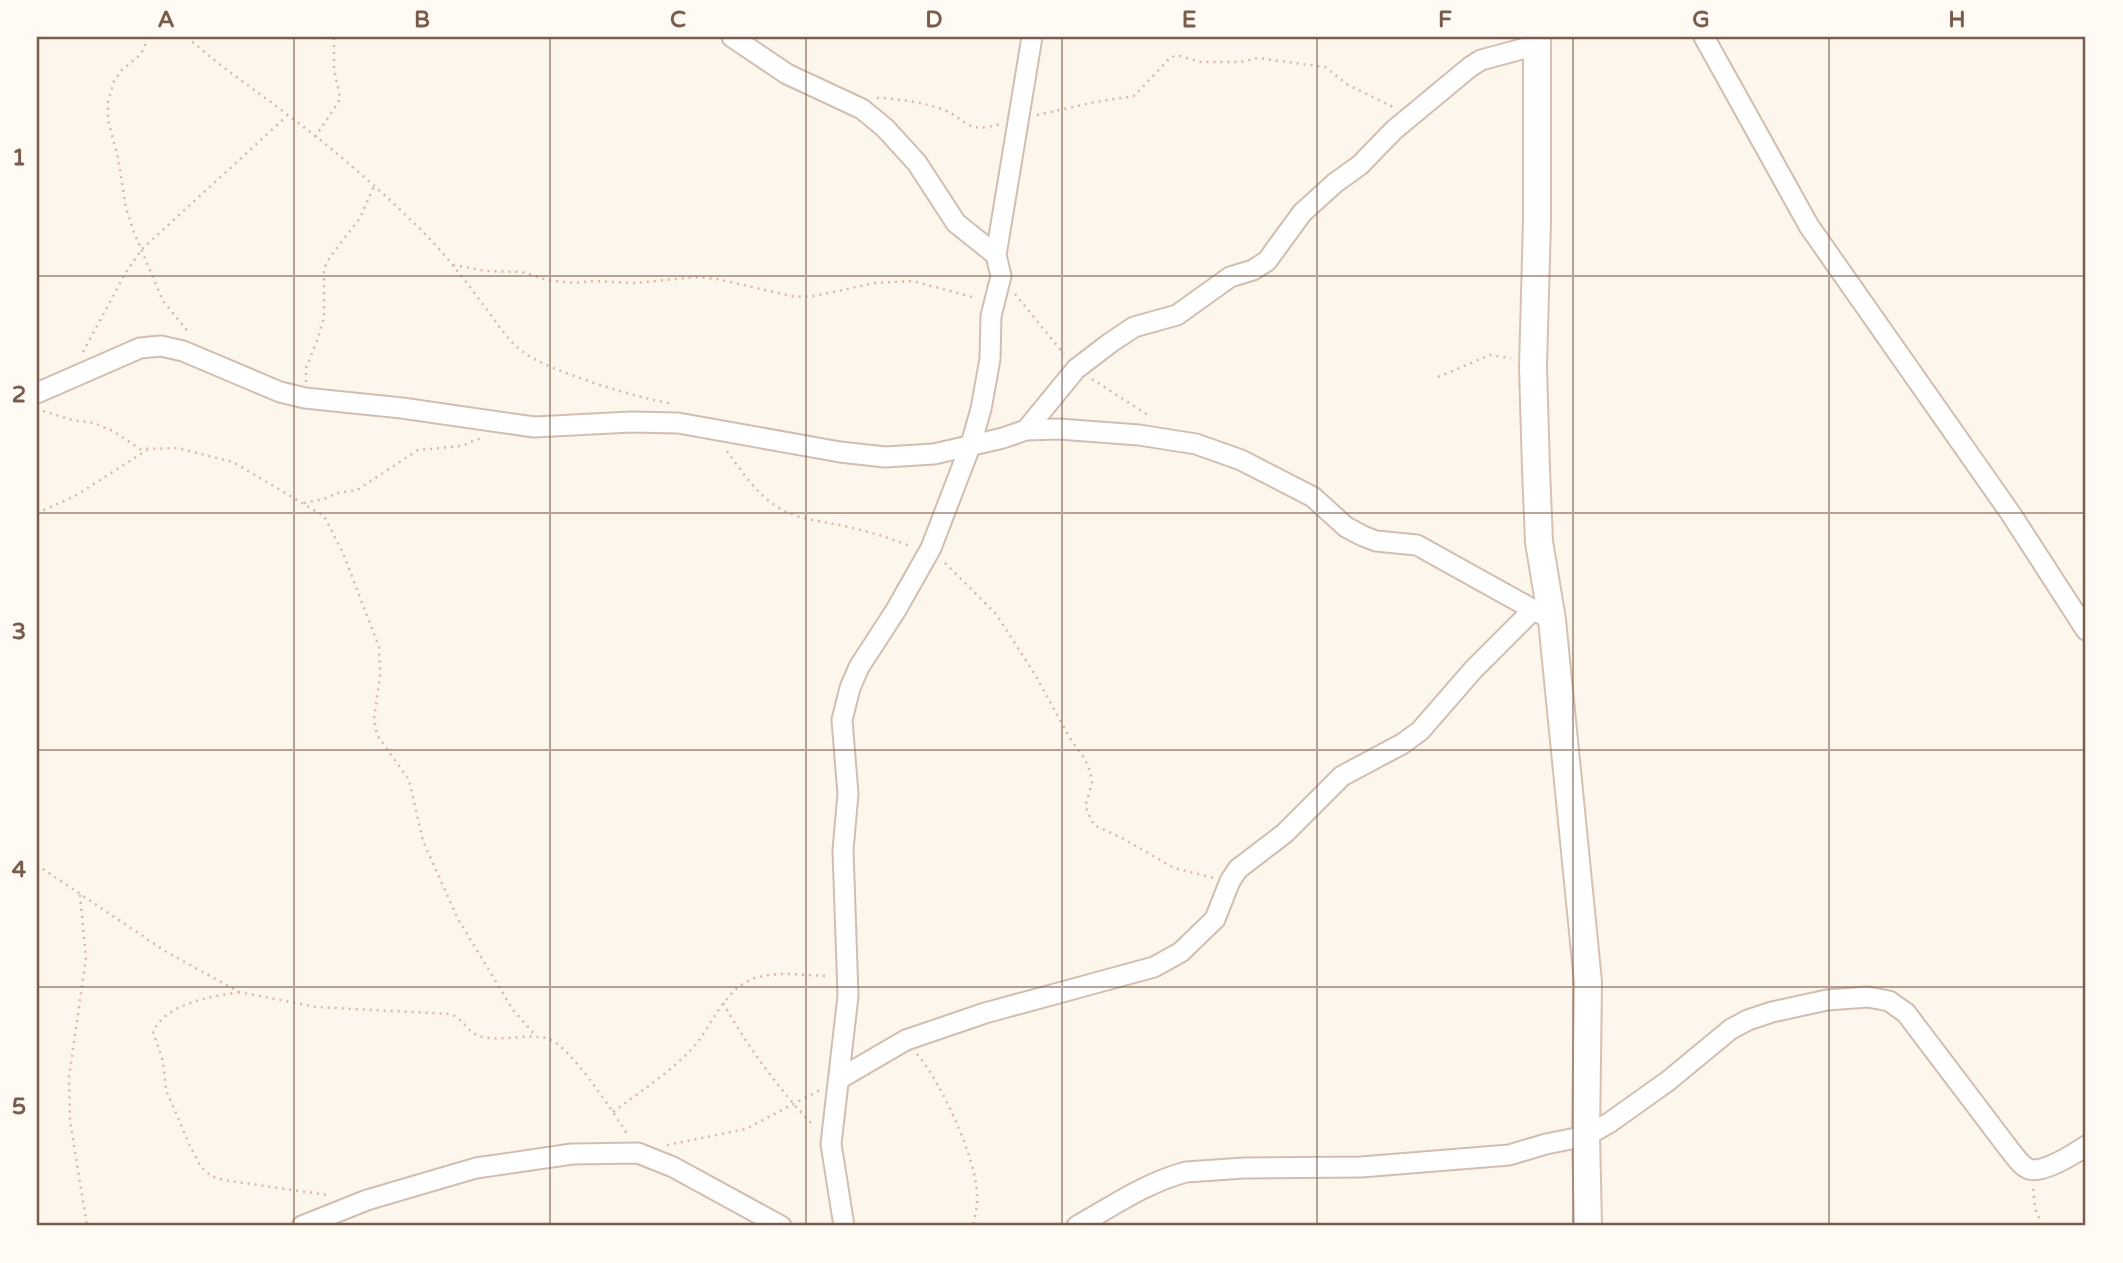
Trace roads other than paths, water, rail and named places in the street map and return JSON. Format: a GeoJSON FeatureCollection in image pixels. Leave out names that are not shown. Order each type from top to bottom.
{"type":"FeatureCollection","features":[{"type":"Feature","properties":{"kind":"street"},"geometry":{"type":"LineString","coordinates":[[732,37],[787,74],[862,109],[885,128],[917,163],[956,223],[996,255]]}},
{"type":"Feature","properties":{"kind":"street"},"geometry":{"type":"LineString","coordinates":[[844,1226],[831,1144],[848,996],[843,850],[848,813],[847,764],[842,720],[859,667],[896,610],[929,550],[971,444],[981,409],[990,359],[992,316],[1001,276],[996,255],[1032,37]]}},
{"type":"Feature","properties":{"kind":"street"},"geometry":{"type":"LineString","coordinates":[[1704,37],[1809,226],[2011,514],[2086,630]]}},
{"type":"Feature","properties":{"kind":"street"},"geometry":{"type":"LineString","coordinates":[[1026,430],[1076,369],[1134,327],[1177,315],[1230,278],[1263,264],[1302,213],[1360,165],[1394,130],[1470,67],[1481,60],[1538,41],[1533,367],[1539,542],[1543,615],[1588,982],[1588,1226]]}},
{"type":"Feature","properties":{"kind":"street"},"geometry":{"type":"LineString","coordinates":[[37,393],[140,348],[160,346],[183,351],[281,392],[305,398],[534,426],[678,423],[840,452],[886,457],[934,454],[1026,430],[1059,429],[1139,435],[1196,444],[1241,460],[1313,497],[1346,527],[1363,536],[1377,541],[1417,545],[1543,615]]}},
{"type":"Feature","properties":{"kind":"street"},"geometry":{"type":"LineString","coordinates":[[839,1079],[906,1040],[985,1013],[1154,967],[1181,952],[1215,919],[1230,881],[1238,869],[1285,833],[1342,776],[1402,744],[1420,731],[1474,670],[1543,615]]}},
{"type":"Feature","properties":{"kind":"street"},"geometry":{"type":"LineString","coordinates":[[1077,1226],[1141,1188],[1162,1178],[1186,1172],[1430,1163],[1509,1155],[1586,1136],[1609,1124],[1668,1081],[1731,1029],[1773,1012],[1826,1000],[1876,997],[1889,1001],[1906,1013],[2008,1149],[2025,1167],[2044,1167],[2069,1157],[2086,1146]]}},
{"type":"Feature","properties":{"kind":"street"},"geometry":{"type":"LineString","coordinates":[[302,1226],[367,1200],[476,1168],[572,1154],[638,1153],[673,1167],[781,1226]]}}]}
